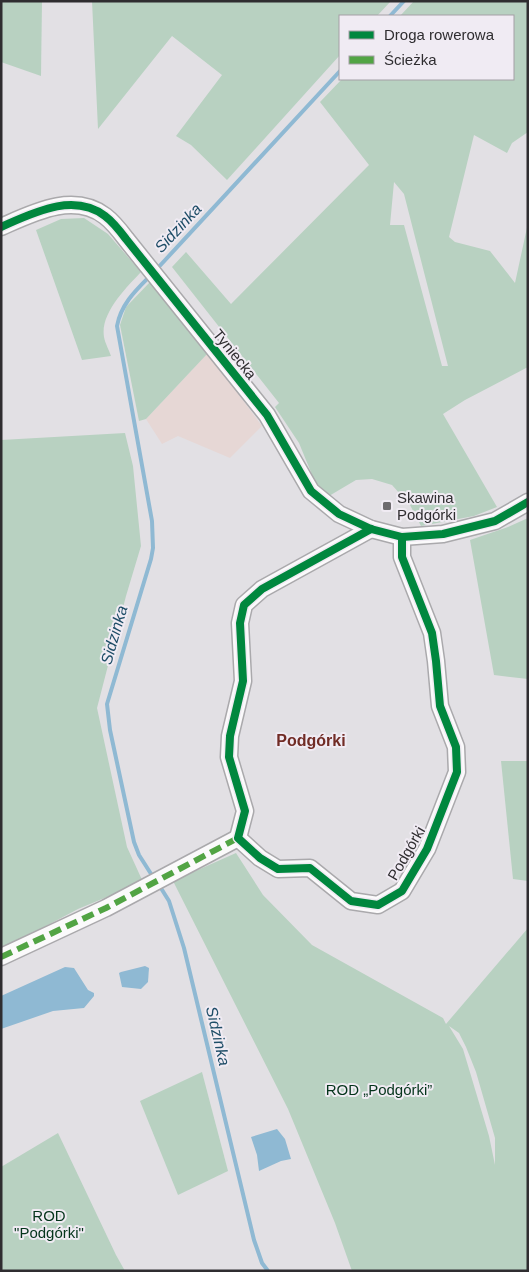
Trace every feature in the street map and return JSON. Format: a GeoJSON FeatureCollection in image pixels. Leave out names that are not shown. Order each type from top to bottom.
{"type":"FeatureCollection","features":[{"type":"Feature","properties":{"kind":"street","name":"Tyniecka"},"geometry":{"type":"LineString","coordinates":[[1,227],[48,208],[72,205],[94,209],[106,216],[146,263],[267,415],[311,491],[339,514],[371,529],[402,537],[443,534],[496,521],[528,502]]}},
{"type":"Feature","properties":{"kind":"street"},"geometry":{"type":"LineString","coordinates":[[1,957],[106,908],[238,838],[246,811],[229,756],[230,736],[243,681],[240,623],[244,605],[262,589],[371,529]]}},
{"type":"Feature","properties":{"kind":"street","name":"Podgórki"},"geometry":{"type":"LineString","coordinates":[[238,838],[260,858],[278,869],[310,868],[351,901],[378,905],[402,891],[428,849],[457,772],[456,748],[440,706],[432,633],[402,557],[402,537]]}},
{"type":"Feature","properties":{"kind":"shaded area"},"geometry":{"type":"Polygon","coordinates":[[[208,353],[262,426],[230,458],[178,436],[162,444],[146,419],[208,353]]]}},
{"type":"Feature","properties":{"kind":"green space"},"geometry":{"type":"Polygon","coordinates":[[[1,1],[42,1],[41,76],[1,62],[1,1]]]}},
{"type":"Feature","properties":{"kind":"green space"},"geometry":{"type":"Polygon","coordinates":[[[92,1],[391,1],[378,15],[339,15],[339,56],[227,180],[191,145],[176,136],[222,75],[172,36],[98,129],[92,1]]]}},
{"type":"Feature","properties":{"kind":"green space"},"geometry":{"type":"Polygon","coordinates":[[[414,1],[528,1],[528,132],[512,143],[507,153],[474,135],[449,237],[455,242],[490,251],[515,283],[528,223],[528,367],[465,400],[443,414],[497,507],[474,516],[421,526],[410,505],[392,485],[372,479],[356,480],[329,496],[315,482],[299,443],[275,407],[279,403],[172,267],[186,252],[231,304],[369,165],[320,102],[341,80],[514,80],[514,15],[401,15],[414,1]],[[394,182],[390,225],[404,225],[442,366],[448,366],[404,194],[394,182]]]}},
{"type":"Feature","properties":{"kind":"green space"},"geometry":{"type":"Polygon","coordinates":[[[84,218],[108,234],[141,272],[116,301],[106,319],[104,337],[111,356],[82,360],[36,230],[61,219],[84,218]]]}},
{"type":"Feature","properties":{"kind":"green space"},"geometry":{"type":"Polygon","coordinates":[[[151,281],[208,353],[146,419],[139,421],[120,325],[126,307],[151,281]]]}},
{"type":"Feature","properties":{"kind":"green space"},"geometry":{"type":"Polygon","coordinates":[[[125,433],[133,466],[141,546],[97,708],[127,847],[143,882],[78,909],[1,950],[1,440],[125,433]]]}},
{"type":"Feature","properties":{"kind":"green space"},"geometry":{"type":"Polygon","coordinates":[[[528,518],[528,679],[494,675],[470,540],[528,518]]]}},
{"type":"Feature","properties":{"kind":"green space"},"geometry":{"type":"Polygon","coordinates":[[[501,761],[528,761],[528,881],[513,879],[501,761]]]}},
{"type":"Feature","properties":{"kind":"green space","name":"ROD „Podgórki”"},"geometry":{"type":"Polygon","coordinates":[[[236,853],[263,895],[312,945],[443,1018],[446,1024],[528,928],[528,1271],[352,1271],[335,1223],[288,1109],[173,881],[236,853]],[[449,1026],[463,1049],[489,1136],[495,1165],[495,1138],[476,1072],[459,1033],[449,1026]]]}},
{"type":"Feature","properties":{"kind":"green space"},"geometry":{"type":"Polygon","coordinates":[[[202,1072],[228,1171],[178,1195],[140,1101],[202,1072]]]}},
{"type":"Feature","properties":{"kind":"green space","name":"ROD \"Podgórki\""},"geometry":{"type":"Polygon","coordinates":[[[58,1133],[125,1271],[4,1271],[1,1268],[1,1167],[58,1133]]]}},
{"type":"Feature","properties":{"kind":"water"},"geometry":{"type":"Polygon","coordinates":[[[145,966],[149,968],[148,982],[141,989],[122,987],[119,973],[145,966]]]}},
{"type":"Feature","properties":{"kind":"water"},"geometry":{"type":"Polygon","coordinates":[[[65,967],[74,968],[88,990],[94,993],[94,996],[84,1008],[53,1011],[1,1029],[1,996],[65,967]]]}},
{"type":"Feature","properties":{"kind":"water"},"geometry":{"type":"Polygon","coordinates":[[[277,1129],[285,1139],[291,1159],[281,1161],[259,1171],[257,1155],[251,1137],[277,1129]]]}},
{"type":"Feature","properties":{"kind":"waterway","name":"Sidzinka"},"geometry":{"type":"LineString","coordinates":[[391,15],[404,1]]}},
{"type":"Feature","properties":{"kind":"waterway","name":"Sidzinka"},"geometry":{"type":"LineString","coordinates":[[155,271],[339,72]]}},
{"type":"Feature","properties":{"kind":"waterway","name":"Sidzinka"},"geometry":{"type":"LineString","coordinates":[[150,276],[134,292],[126,304],[117,326],[152,521],[153,548],[107,704],[110,730],[134,842],[139,855],[153,877]]}},
{"type":"Feature","properties":{"kind":"waterway","name":"Sidzinka"},"geometry":{"type":"LineString","coordinates":[[159,885],[169,901],[184,948],[254,1240],[262,1263],[268,1271]]}},
{"type":"Feature","properties":{"kind":"marked path"},"geometry":{"type":"LineString","coordinates":[[1,957],[106,908],[238,838]]}},
{"type":"Feature","properties":{"kind":"cycle path"},"geometry":{"type":"LineString","coordinates":[[1,227],[40,211],[66,205],[93,209],[108,218],[267,415],[311,491],[339,514],[371,529],[402,537],[443,534],[495,521],[528,502]]}},
{"type":"Feature","properties":{"kind":"cycle path"},"geometry":{"type":"LineString","coordinates":[[371,529],[262,589],[244,605],[240,623],[243,681],[230,736],[229,757],[245,811],[238,838],[260,858],[278,869],[310,868],[351,901],[378,905],[402,891],[427,849],[457,772],[456,747],[440,706],[432,633],[402,557],[402,537]]}},
{"type":"Feature","properties":{"kind":"place","name":"Skawina Podgórki"},"geometry":{"type":"Point","coordinates":[387,506]}},
{"type":"Feature","properties":{"kind":"district","name":"Podgórki"},"geometry":{"type":"Point","coordinates":[311,740]}}]}
